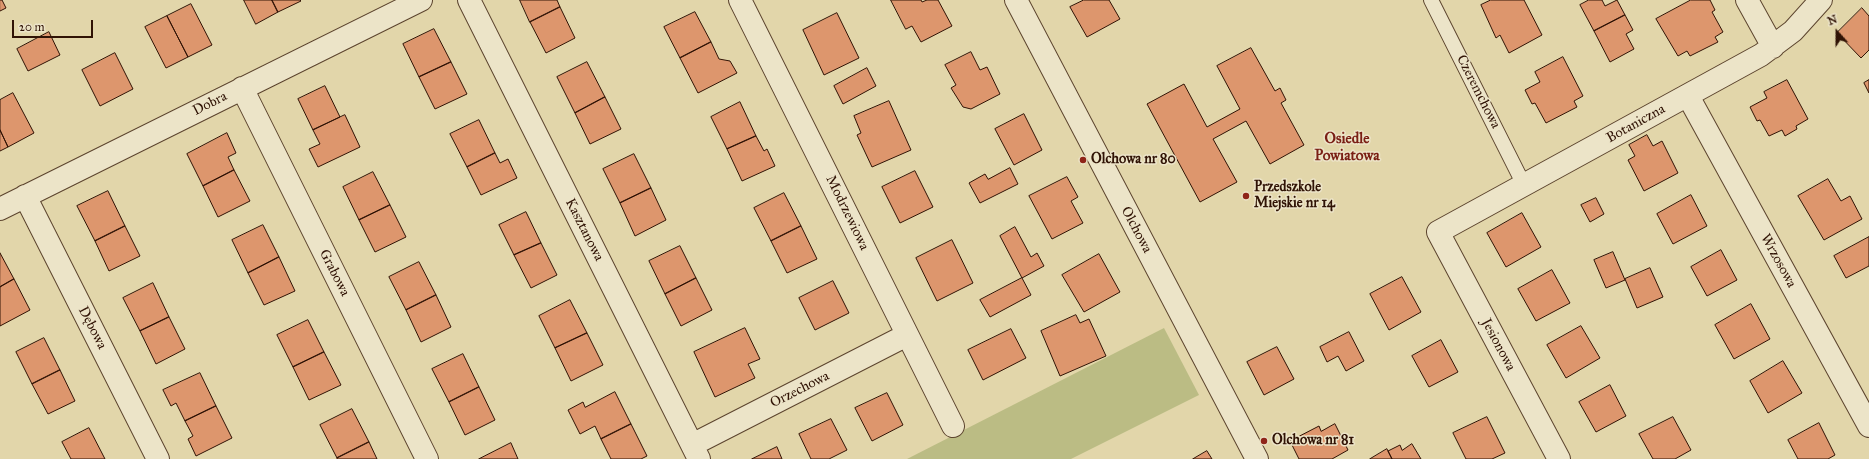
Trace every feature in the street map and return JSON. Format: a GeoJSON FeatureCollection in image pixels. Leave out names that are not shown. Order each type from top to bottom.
{"type":"FeatureCollection","features":[{"type":"Feature","properties":{"kind":"street","name":"Dobra"},"geometry":{"type":"LineString","coordinates":[[0,208],[421,0]]}},
{"type":"Feature","properties":{"kind":"street","name":"Kasztanowa"},"geometry":{"type":"LineString","coordinates":[[469,0],[695,452]]}},
{"type":"Feature","properties":{"kind":"street","name":"Modrzewiowa"},"geometry":{"type":"LineString","coordinates":[[740,0],[953,426]]}},
{"type":"Feature","properties":{"kind":"street","name":"Olchowa"},"geometry":{"type":"LineString","coordinates":[[1016,0],[1257,459]]}},
{"type":"Feature","properties":{"kind":"street"},"geometry":{"type":"LineString","coordinates":[[1747,0],[1773,47]]}},
{"type":"Feature","properties":{"kind":"street","name":"Botaniczna"},"geometry":{"type":"LineString","coordinates":[[1438,232],[1748,63],[1773,47],[1797,27],[1821,0]]}},
{"type":"Feature","properties":{"kind":"street","name":"Grabowa"},"geometry":{"type":"LineString","coordinates":[[242,88],[427,459]]}},
{"type":"Feature","properties":{"kind":"street","name":"Wrzosowa"},"geometry":{"type":"LineString","coordinates":[[1688,96],[1869,426]]}},
{"type":"Feature","properties":{"kind":"street","name":"Dębowa"},"geometry":{"type":"LineString","coordinates":[[25,196],[158,459]]}},
{"type":"Feature","properties":{"kind":"street","name":"Jesionowa"},"geometry":{"type":"LineString","coordinates":[[1438,232],[1559,459]]}},
{"type":"Feature","properties":{"kind":"street","name":"Orzechowa"},"geometry":{"type":"LineString","coordinates":[[695,452],[907,335]]}},
{"type":"Feature","properties":{"kind":"lane","name":"Czeremchowa"},"geometry":{"type":"LineString","coordinates":[[1431,0],[1524,185]]}},
{"type":"Feature","properties":{"kind":"green space"},"geometry":{"type":"Polygon","coordinates":[[[1164,328],[1199,395],[1071,459],[907,459],[1164,328]]]}},
{"type":"Feature","properties":{"kind":"building"},"geometry":{"type":"Polygon","coordinates":[[[0,0],[2,0],[6,8],[0,11],[0,0]]]}},
{"type":"Feature","properties":{"kind":"building"},"geometry":{"type":"Polygon","coordinates":[[[244,0],[272,0],[278,12],[256,24],[244,0]]]}},
{"type":"Feature","properties":{"kind":"building"},"geometry":{"type":"Polygon","coordinates":[[[272,0],[300,0],[301,1],[278,12],[272,0]]]}},
{"type":"Feature","properties":{"kind":"building"},"geometry":{"type":"Polygon","coordinates":[[[520,0],[557,0],[560,7],[530,22],[520,0]]]}},
{"type":"Feature","properties":{"kind":"building"},"geometry":{"type":"Polygon","coordinates":[[[891,0],[921,0],[922,2],[927,0],[938,0],[952,26],[921,42],[912,26],[906,29],[891,0]]]}},
{"type":"Feature","properties":{"kind":"building"},"geometry":{"type":"Polygon","coordinates":[[[1084,0],[1109,0],[1120,19],[1087,37],[1070,7],[1084,0]]]}},
{"type":"Feature","properties":{"kind":"building"},"geometry":{"type":"Polygon","coordinates":[[[1491,0],[1524,0],[1542,35],[1509,53],[1500,35],[1496,38],[1481,5],[1491,0]]]}},
{"type":"Feature","properties":{"kind":"building"},"geometry":{"type":"Polygon","coordinates":[[[1589,0],[1602,0],[1605,6],[1617,0],[1625,15],[1594,31],[1580,5],[1589,0]]]}},
{"type":"Feature","properties":{"kind":"building"},"geometry":{"type":"Polygon","coordinates":[[[1691,0],[1710,0],[1715,10],[1712,12],[1723,32],[1715,37],[1718,42],[1690,56],[1687,51],[1678,56],[1656,19],[1691,0]]]}},
{"type":"Feature","properties":{"kind":"building"},"geometry":{"type":"Polygon","coordinates":[[[191,4],[212,45],[188,57],[167,16],[191,4]]]}},
{"type":"Feature","properties":{"kind":"building"},"geometry":{"type":"Polygon","coordinates":[[[560,7],[575,38],[546,53],[530,22],[560,7]]]}},
{"type":"Feature","properties":{"kind":"building"},"geometry":{"type":"Polygon","coordinates":[[[1862,8],[1869,16],[1869,50],[1861,58],[1837,33],[1862,8]]]}},
{"type":"Feature","properties":{"kind":"building"},"geometry":{"type":"Polygon","coordinates":[[[695,12],[711,42],[680,58],[664,27],[695,12]]]}},
{"type":"Feature","properties":{"kind":"building"},"geometry":{"type":"Polygon","coordinates":[[[837,13],[859,58],[824,75],[803,30],[837,13]]]}},
{"type":"Feature","properties":{"kind":"building"},"geometry":{"type":"Polygon","coordinates":[[[1625,15],[1633,30],[1626,34],[1634,49],[1610,62],[1594,31],[1625,15]]]}},
{"type":"Feature","properties":{"kind":"building"},"geometry":{"type":"Polygon","coordinates":[[[167,16],[188,57],[166,68],[145,27],[167,16]]]}},
{"type":"Feature","properties":{"kind":"building"},"geometry":{"type":"Polygon","coordinates":[[[434,29],[451,62],[419,77],[403,44],[434,29]]]}},
{"type":"Feature","properties":{"kind":"building"},"geometry":{"type":"Polygon","coordinates":[[[49,32],[60,55],[28,71],[17,49],[49,32]]]}},
{"type":"Feature","properties":{"kind":"building"},"geometry":{"type":"Polygon","coordinates":[[[711,42],[719,59],[730,61],[737,73],[698,93],[680,58],[711,42]]]}},
{"type":"Feature","properties":{"kind":"building"},"geometry":{"type":"Polygon","coordinates":[[[1251,48],[1275,91],[1280,88],[1286,100],[1281,103],[1304,145],[1270,164],[1246,121],[1213,139],[1237,182],[1200,202],[1147,104],[1184,84],[1207,127],[1240,109],[1217,66],[1251,48]]]}},
{"type":"Feature","properties":{"kind":"building"},"geometry":{"type":"Polygon","coordinates":[[[971,52],[980,70],[987,67],[1000,94],[971,109],[963,107],[951,88],[956,85],[945,65],[971,52]]]}},
{"type":"Feature","properties":{"kind":"building"},"geometry":{"type":"Polygon","coordinates":[[[115,53],[133,89],[100,106],[82,70],[115,53]]]}},
{"type":"Feature","properties":{"kind":"building"},"geometry":{"type":"Polygon","coordinates":[[[1563,57],[1583,96],[1574,101],[1577,107],[1546,123],[1535,103],[1532,104],[1525,90],[1540,82],[1535,72],[1563,57]]]}},
{"type":"Feature","properties":{"kind":"building"},"geometry":{"type":"Polygon","coordinates":[[[451,62],[467,94],[435,109],[419,77],[451,62]]]}},
{"type":"Feature","properties":{"kind":"building"},"geometry":{"type":"Polygon","coordinates":[[[587,62],[605,97],[575,113],[557,77],[587,62]]]}},
{"type":"Feature","properties":{"kind":"building"},"geometry":{"type":"Polygon","coordinates":[[[867,68],[876,86],[843,104],[834,86],[867,68]]]}},
{"type":"Feature","properties":{"kind":"building"},"geometry":{"type":"Polygon","coordinates":[[[1787,80],[1808,119],[1796,126],[1797,129],[1785,136],[1782,130],[1769,136],[1760,120],[1757,121],[1750,107],[1767,98],[1764,92],[1787,80]]]}},
{"type":"Feature","properties":{"kind":"building"},"geometry":{"type":"Polygon","coordinates":[[[1869,80],[1869,93],[1864,83],[1869,80]]]}},
{"type":"Feature","properties":{"kind":"building"},"geometry":{"type":"Polygon","coordinates":[[[325,86],[340,117],[313,130],[298,99],[325,86]]]}},
{"type":"Feature","properties":{"kind":"building"},"geometry":{"type":"Polygon","coordinates":[[[13,93],[34,133],[8,147],[0,130],[0,100],[13,93]]]}},
{"type":"Feature","properties":{"kind":"building"},"geometry":{"type":"Polygon","coordinates":[[[605,97],[621,129],[590,144],[575,113],[605,97]]]}},
{"type":"Feature","properties":{"kind":"building"},"geometry":{"type":"Polygon","coordinates":[[[889,101],[911,150],[872,167],[857,135],[861,133],[854,116],[889,101]]]}},
{"type":"Feature","properties":{"kind":"building"},"geometry":{"type":"Polygon","coordinates":[[[740,102],[756,136],[727,149],[711,117],[740,102]]]}},
{"type":"Feature","properties":{"kind":"building"},"geometry":{"type":"Polygon","coordinates":[[[1024,114],[1042,150],[1014,165],[995,129],[1024,114]]]}},
{"type":"Feature","properties":{"kind":"building"},"geometry":{"type":"Polygon","coordinates":[[[345,115],[360,147],[318,167],[309,149],[320,144],[313,130],[345,115]]]}},
{"type":"Feature","properties":{"kind":"building"},"geometry":{"type":"Polygon","coordinates":[[[479,120],[495,153],[467,167],[450,134],[479,120]]]}},
{"type":"Feature","properties":{"kind":"building"},"geometry":{"type":"Polygon","coordinates":[[[0,130],[8,147],[0,151],[0,130]]]}},
{"type":"Feature","properties":{"kind":"building"},"geometry":{"type":"Polygon","coordinates":[[[227,133],[236,153],[228,157],[234,170],[203,186],[187,154],[227,133]]]}},
{"type":"Feature","properties":{"kind":"building"},"geometry":{"type":"Polygon","coordinates":[[[1647,135],[1653,146],[1662,141],[1678,173],[1644,191],[1628,160],[1635,156],[1629,145],[1647,135]]]}},
{"type":"Feature","properties":{"kind":"building"},"geometry":{"type":"Polygon","coordinates":[[[756,136],[764,151],[767,149],[775,166],[742,181],[727,149],[756,136]]]}},
{"type":"Feature","properties":{"kind":"building"},"geometry":{"type":"Polygon","coordinates":[[[495,153],[500,163],[508,159],[517,178],[481,195],[467,167],[495,153]]]}},
{"type":"Feature","properties":{"kind":"building"},"geometry":{"type":"Polygon","coordinates":[[[634,154],[651,188],[620,203],[603,169],[634,154]]]}},
{"type":"Feature","properties":{"kind":"building"},"geometry":{"type":"Polygon","coordinates":[[[1010,168],[1018,184],[980,203],[969,183],[985,174],[988,179],[1010,168]]]}},
{"type":"Feature","properties":{"kind":"building"},"geometry":{"type":"Polygon","coordinates":[[[234,170],[250,201],[218,217],[203,186],[234,170]]]}},
{"type":"Feature","properties":{"kind":"building"},"geometry":{"type":"Polygon","coordinates":[[[915,171],[933,207],[900,223],[882,187],[915,171]]]}},
{"type":"Feature","properties":{"kind":"building"},"geometry":{"type":"Polygon","coordinates":[[[373,172],[390,205],[359,220],[343,187],[373,172]]]}},
{"type":"Feature","properties":{"kind":"building"},"geometry":{"type":"Polygon","coordinates":[[[1067,177],[1078,197],[1071,201],[1083,223],[1052,239],[1029,196],[1067,177]]]}},
{"type":"Feature","properties":{"kind":"building"},"geometry":{"type":"Polygon","coordinates":[[[1828,179],[1841,201],[1850,196],[1862,219],[1824,240],[1798,196],[1828,179]]]}},
{"type":"Feature","properties":{"kind":"building"},"geometry":{"type":"Polygon","coordinates":[[[651,188],[666,220],[635,236],[620,203],[651,188]]]}},
{"type":"Feature","properties":{"kind":"building"},"geometry":{"type":"Polygon","coordinates":[[[108,191],[125,226],[95,241],[77,206],[108,191]]]}},
{"type":"Feature","properties":{"kind":"building"},"geometry":{"type":"Polygon","coordinates":[[[784,193],[801,226],[771,241],[754,208],[784,193]]]}},
{"type":"Feature","properties":{"kind":"building"},"geometry":{"type":"Polygon","coordinates":[[[1691,195],[1707,226],[1673,244],[1657,214],[1691,195]]]}},
{"type":"Feature","properties":{"kind":"building"},"geometry":{"type":"Polygon","coordinates":[[[1596,198],[1604,214],[1590,222],[1581,205],[1596,198]]]}},
{"type":"Feature","properties":{"kind":"building"},"geometry":{"type":"Polygon","coordinates":[[[390,205],[406,237],[375,252],[359,220],[390,205]]]}},
{"type":"Feature","properties":{"kind":"building"},"geometry":{"type":"Polygon","coordinates":[[[526,212],[541,243],[514,255],[499,225],[526,212]]]}},
{"type":"Feature","properties":{"kind":"building"},"geometry":{"type":"Polygon","coordinates":[[[1522,213],[1541,247],[1506,267],[1487,233],[1522,213]]]}},
{"type":"Feature","properties":{"kind":"building"},"geometry":{"type":"Polygon","coordinates":[[[263,225],[279,257],[248,273],[232,240],[263,225]]]}},
{"type":"Feature","properties":{"kind":"building"},"geometry":{"type":"Polygon","coordinates":[[[125,226],[140,256],[109,271],[95,241],[125,226]]]}},
{"type":"Feature","properties":{"kind":"building"},"geometry":{"type":"Polygon","coordinates":[[[801,226],[817,259],[787,273],[771,241],[801,226]]]}},
{"type":"Feature","properties":{"kind":"building"},"geometry":{"type":"Polygon","coordinates":[[[1015,227],[1031,257],[1037,253],[1044,266],[1022,278],[1000,236],[1015,227]]]}},
{"type":"Feature","properties":{"kind":"building"},"geometry":{"type":"Polygon","coordinates":[[[1869,237],[1869,266],[1846,278],[1834,256],[1869,237]]]}},
{"type":"Feature","properties":{"kind":"building"},"geometry":{"type":"Polygon","coordinates":[[[952,240],[973,283],[937,301],[916,258],[952,240]]]}},
{"type":"Feature","properties":{"kind":"building"},"geometry":{"type":"Polygon","coordinates":[[[541,243],[557,275],[531,288],[514,255],[541,243]]]}},
{"type":"Feature","properties":{"kind":"building"},"geometry":{"type":"Polygon","coordinates":[[[680,246],[696,278],[665,294],[649,261],[680,246]]]}},
{"type":"Feature","properties":{"kind":"building"},"geometry":{"type":"Polygon","coordinates":[[[1721,250],[1737,280],[1707,296],[1691,267],[1721,250]]]}},
{"type":"Feature","properties":{"kind":"building"},"geometry":{"type":"Polygon","coordinates":[[[1613,252],[1625,280],[1606,288],[1594,260],[1613,252]]]}},
{"type":"Feature","properties":{"kind":"building"},"geometry":{"type":"Polygon","coordinates":[[[0,253],[14,279],[0,287],[0,253]]]}},
{"type":"Feature","properties":{"kind":"building"},"geometry":{"type":"Polygon","coordinates":[[[1099,254],[1120,292],[1084,312],[1062,275],[1099,254]]]}},
{"type":"Feature","properties":{"kind":"building"},"geometry":{"type":"Polygon","coordinates":[[[279,257],[295,291],[264,305],[248,273],[279,257]]]}},
{"type":"Feature","properties":{"kind":"building"},"geometry":{"type":"Polygon","coordinates":[[[419,262],[436,295],[406,310],[389,277],[419,262]]]}},
{"type":"Feature","properties":{"kind":"building"},"geometry":{"type":"Polygon","coordinates":[[[1650,268],[1663,297],[1637,308],[1625,279],[1650,268]]]}},
{"type":"Feature","properties":{"kind":"building"},"geometry":{"type":"Polygon","coordinates":[[[1552,270],[1570,303],[1536,321],[1518,289],[1552,270]]]}},
{"type":"Feature","properties":{"kind":"building"},"geometry":{"type":"Polygon","coordinates":[[[1402,277],[1421,312],[1389,330],[1370,294],[1402,277]]]}},
{"type":"Feature","properties":{"kind":"building"},"geometry":{"type":"Polygon","coordinates":[[[696,278],[712,310],[681,326],[665,294],[696,278]]]}},
{"type":"Feature","properties":{"kind":"building"},"geometry":{"type":"Polygon","coordinates":[[[1022,278],[1031,295],[990,317],[980,300],[1022,278]]]}},
{"type":"Feature","properties":{"kind":"building"},"geometry":{"type":"Polygon","coordinates":[[[14,279],[30,310],[0,326],[0,287],[14,279]]]}},
{"type":"Feature","properties":{"kind":"building"},"geometry":{"type":"Polygon","coordinates":[[[833,281],[849,313],[815,330],[799,298],[833,281]]]}},
{"type":"Feature","properties":{"kind":"building"},"geometry":{"type":"Polygon","coordinates":[[[153,283],[169,317],[140,331],[123,298],[153,283]]]}},
{"type":"Feature","properties":{"kind":"building"},"geometry":{"type":"Polygon","coordinates":[[[436,295],[451,327],[421,342],[406,310],[436,295]]]}},
{"type":"Feature","properties":{"kind":"building"},"geometry":{"type":"Polygon","coordinates":[[[570,300],[587,333],[555,348],[539,316],[570,300]]]}},
{"type":"Feature","properties":{"kind":"building"},"geometry":{"type":"Polygon","coordinates":[[[1751,304],[1770,339],[1734,359],[1715,325],[1751,304]]]}},
{"type":"Feature","properties":{"kind":"building"},"geometry":{"type":"Polygon","coordinates":[[[1076,315],[1080,323],[1089,319],[1106,356],[1060,376],[1041,331],[1076,315]]]}},
{"type":"Feature","properties":{"kind":"building"},"geometry":{"type":"Polygon","coordinates":[[[169,317],[185,349],[156,364],[140,331],[169,317]]]}},
{"type":"Feature","properties":{"kind":"building"},"geometry":{"type":"Polygon","coordinates":[[[308,320],[324,352],[293,367],[277,335],[308,320]]]}},
{"type":"Feature","properties":{"kind":"building"},"geometry":{"type":"Polygon","coordinates":[[[1581,326],[1600,358],[1566,378],[1547,345],[1581,326]]]}},
{"type":"Feature","properties":{"kind":"building"},"geometry":{"type":"Polygon","coordinates":[[[745,328],[760,359],[748,364],[755,378],[715,397],[694,352],[745,328]]]}},
{"type":"Feature","properties":{"kind":"building"},"geometry":{"type":"Polygon","coordinates":[[[1011,329],[1026,358],[983,380],[968,350],[1011,329]]]}},
{"type":"Feature","properties":{"kind":"building"},"geometry":{"type":"Polygon","coordinates":[[[1349,332],[1364,361],[1346,371],[1338,356],[1327,362],[1320,347],[1349,332]]]}},
{"type":"Feature","properties":{"kind":"building"},"geometry":{"type":"Polygon","coordinates":[[[587,333],[603,365],[571,381],[555,348],[587,333]]]}},
{"type":"Feature","properties":{"kind":"building"},"geometry":{"type":"Polygon","coordinates":[[[44,338],[60,370],[32,384],[16,352],[44,338]]]}},
{"type":"Feature","properties":{"kind":"building"},"geometry":{"type":"Polygon","coordinates":[[[1441,340],[1458,372],[1429,387],[1412,356],[1441,340]]]}},
{"type":"Feature","properties":{"kind":"building"},"geometry":{"type":"Polygon","coordinates":[[[1277,347],[1294,379],[1264,395],[1247,362],[1277,347]]]}},
{"type":"Feature","properties":{"kind":"building"},"geometry":{"type":"Polygon","coordinates":[[[324,352],[341,385],[309,400],[293,367],[324,352]]]}},
{"type":"Feature","properties":{"kind":"building"},"geometry":{"type":"Polygon","coordinates":[[[463,354],[479,387],[449,402],[432,369],[463,354]]]}},
{"type":"Feature","properties":{"kind":"building"},"geometry":{"type":"Polygon","coordinates":[[[1783,361],[1802,393],[1768,413],[1750,381],[1783,361]]]}},
{"type":"Feature","properties":{"kind":"building"},"geometry":{"type":"Polygon","coordinates":[[[60,370],[75,401],[48,414],[32,384],[60,370]]]}},
{"type":"Feature","properties":{"kind":"building"},"geometry":{"type":"Polygon","coordinates":[[[200,373],[216,406],[185,421],[176,403],[171,406],[163,390],[200,373]]]}},
{"type":"Feature","properties":{"kind":"building"},"geometry":{"type":"Polygon","coordinates":[[[1610,385],[1626,416],[1596,432],[1579,402],[1610,385]]]}},
{"type":"Feature","properties":{"kind":"building"},"geometry":{"type":"Polygon","coordinates":[[[479,387],[495,420],[465,435],[449,402],[479,387]]]}},
{"type":"Feature","properties":{"kind":"building"},"geometry":{"type":"Polygon","coordinates":[[[615,392],[631,424],[601,439],[595,426],[580,434],[568,410],[583,402],[585,407],[615,392]]]}},
{"type":"Feature","properties":{"kind":"building"},"geometry":{"type":"Polygon","coordinates":[[[887,393],[903,425],[872,441],[855,408],[887,393]]]}},
{"type":"Feature","properties":{"kind":"building"},"geometry":{"type":"Polygon","coordinates":[[[216,406],[232,438],[196,456],[188,439],[193,436],[185,421],[216,406]]]}},
{"type":"Feature","properties":{"kind":"building"},"geometry":{"type":"Polygon","coordinates":[[[352,409],[369,442],[337,458],[320,425],[352,409]]]}},
{"type":"Feature","properties":{"kind":"building"},"geometry":{"type":"Polygon","coordinates":[[[1487,417],[1505,453],[1492,459],[1466,459],[1453,433],[1487,417]]]}},
{"type":"Feature","properties":{"kind":"building"},"geometry":{"type":"Polygon","coordinates":[[[1673,417],[1691,450],[1675,459],[1653,459],[1639,434],[1673,417]]]}},
{"type":"Feature","properties":{"kind":"building"},"geometry":{"type":"Polygon","coordinates":[[[831,419],[847,450],[829,459],[811,459],[799,434],[831,419]]]}},
{"type":"Feature","properties":{"kind":"building"},"geometry":{"type":"Polygon","coordinates":[[[1819,423],[1835,455],[1828,459],[1798,459],[1788,440],[1819,423]]]}},
{"type":"Feature","properties":{"kind":"building"},"geometry":{"type":"Polygon","coordinates":[[[631,424],[647,456],[641,459],[611,459],[601,439],[631,424]]]}},
{"type":"Feature","properties":{"kind":"building"},"geometry":{"type":"Polygon","coordinates":[[[1335,424],[1348,450],[1332,459],[1299,459],[1290,441],[1319,426],[1321,431],[1335,424]]]}},
{"type":"Feature","properties":{"kind":"building"},"geometry":{"type":"Polygon","coordinates":[[[89,428],[105,459],[71,459],[62,442],[89,428]]]}},
{"type":"Feature","properties":{"kind":"building"},"geometry":{"type":"Polygon","coordinates":[[[369,442],[377,459],[337,459],[337,458],[369,442]]]}},
{"type":"Feature","properties":{"kind":"building"},"geometry":{"type":"Polygon","coordinates":[[[511,443],[518,459],[479,459],[511,443]]]}},
{"type":"Feature","properties":{"kind":"building"},"geometry":{"type":"Polygon","coordinates":[[[1412,444],[1421,459],[1392,459],[1388,451],[1400,445],[1402,450],[1412,444]]]}},
{"type":"Feature","properties":{"kind":"building"},"geometry":{"type":"Polygon","coordinates":[[[777,447],[782,459],[752,459],[777,447]]]}},
{"type":"Feature","properties":{"kind":"building"},"geometry":{"type":"Polygon","coordinates":[[[1387,449],[1392,459],[1370,459],[1387,449]]]}},
{"type":"Feature","properties":{"kind":"building"},"geometry":{"type":"Polygon","coordinates":[[[1207,451],[1212,459],[1193,459],[1207,451]]]}},
{"type":"Feature","properties":{"kind":"place","name":"Olchowa nr 80"},"geometry":{"type":"Point","coordinates":[1083,160]}},
{"type":"Feature","properties":{"kind":"place","name":"Przedszkole Miejskie nr 14"},"geometry":{"type":"Point","coordinates":[1246,196]}},
{"type":"Feature","properties":{"kind":"place","name":"Olchowa nr 81"},"geometry":{"type":"Point","coordinates":[1264,441]}},
{"type":"Feature","properties":{"kind":"district","name":"Osiedle Powiatowa"},"geometry":{"type":"Point","coordinates":[1347,148]}}]}
